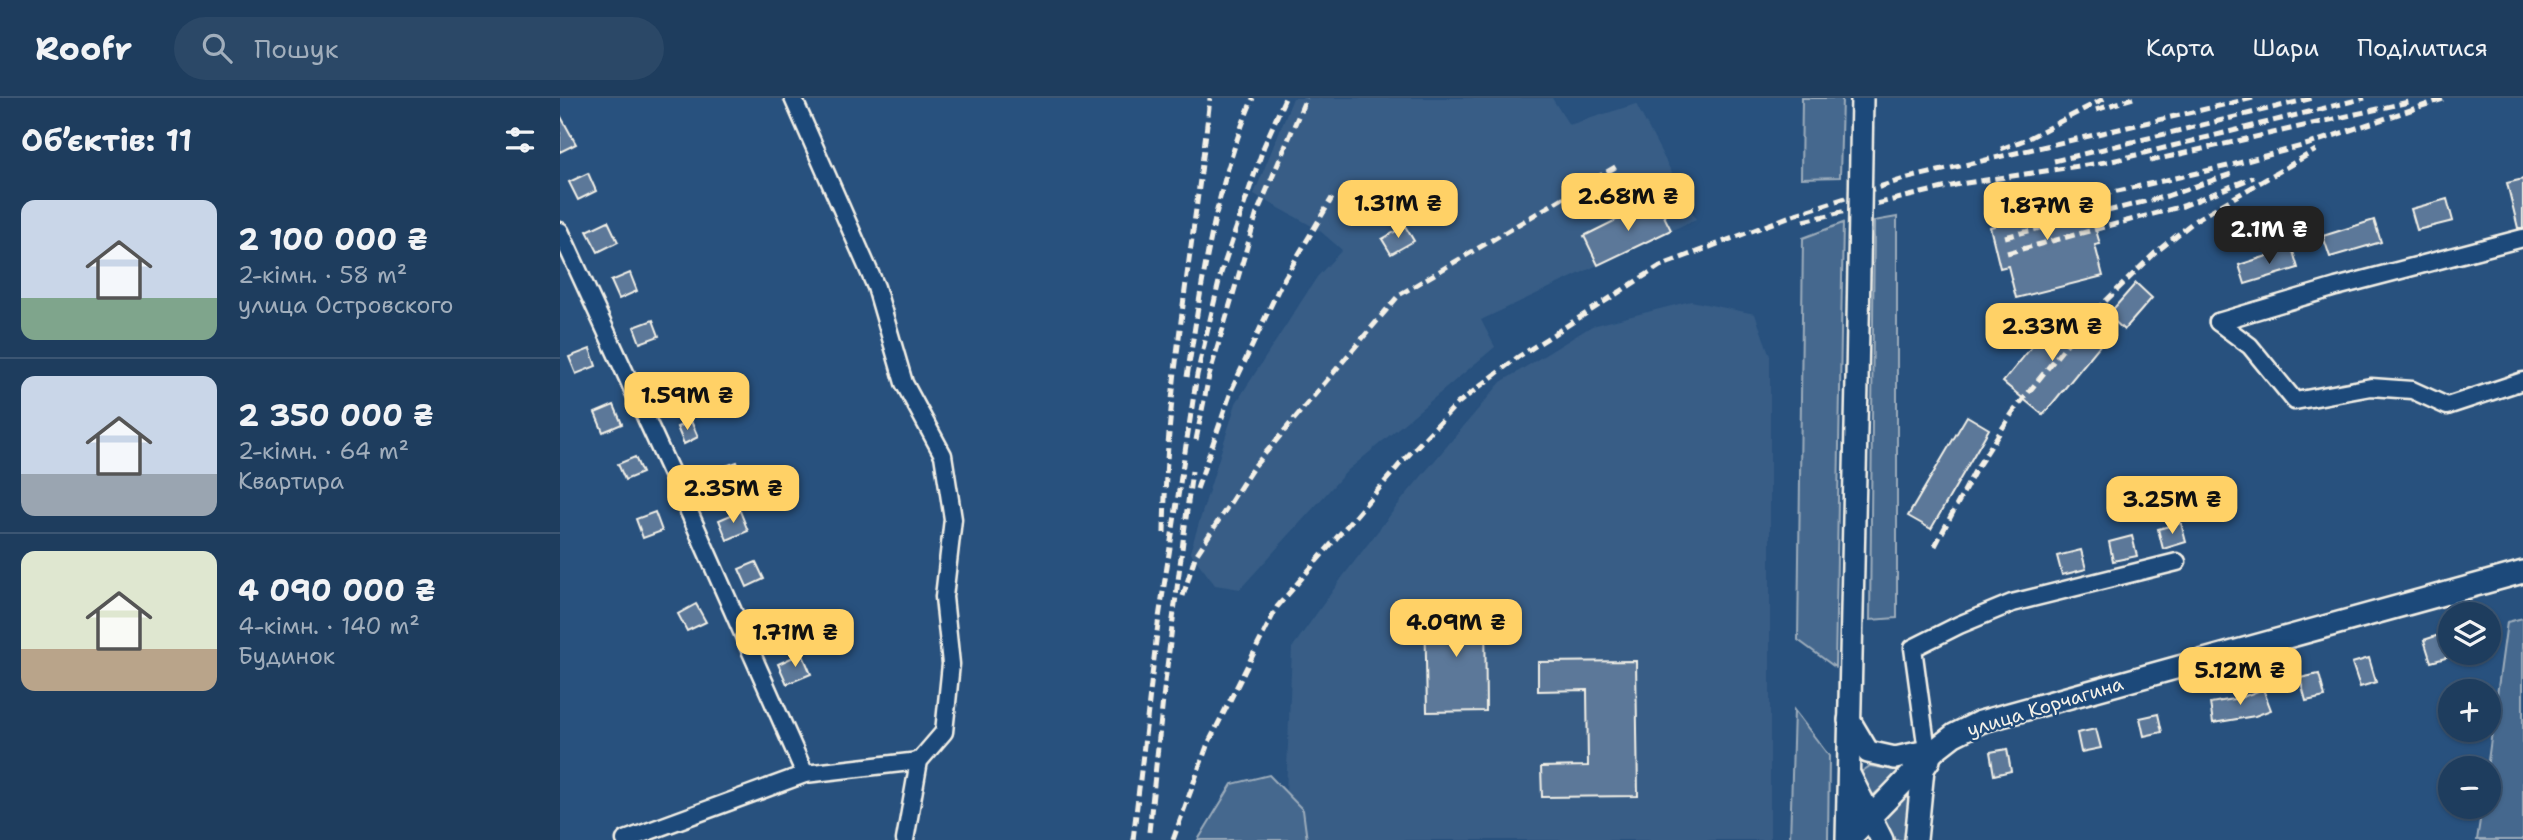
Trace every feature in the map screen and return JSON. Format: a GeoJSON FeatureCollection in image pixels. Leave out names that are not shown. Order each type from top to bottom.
{"type":"FeatureCollection","features":[{"type":"Feature","properties":{"kind":"street"},"geometry":{"type":"LineString","coordinates":[[793,98],[876,287],[905,383],[943,455],[953,519],[944,597],[951,664],[944,732],[919,761],[905,840]]}},
{"type":"Feature","properties":{"kind":"street"},"geometry":{"type":"LineString","coordinates":[[1847,840],[1862,98]]}},
{"type":"Feature","properties":{"kind":"street"},"geometry":{"type":"LineString","coordinates":[[560,231],[690,514],[805,774]]}},
{"type":"Feature","properties":{"kind":"street"},"geometry":{"type":"LineString","coordinates":[[2523,238],[2336,287],[2218,322],[2250,346],[2295,401],[2371,387],[2412,390],[2447,406],[2523,382]]}},
{"type":"Feature","properties":{"kind":"street"},"geometry":{"type":"LineString","coordinates":[[1916,840],[1923,768],[1932,750],[1913,648],[2012,603],[2176,562]]}},
{"type":"Feature","properties":{"kind":"street","name":"улица Корчагина"},"geometry":{"type":"LineString","coordinates":[[1932,750],[1980,722],[2523,572]]}},
{"type":"Feature","properties":{"kind":"street"},"geometry":{"type":"LineString","coordinates":[[1849,720],[1868,752],[1895,758],[1932,750]]}},
{"type":"Feature","properties":{"kind":"street"},"geometry":{"type":"LineString","coordinates":[[1847,840],[1932,750]]}},
{"type":"Feature","properties":{"kind":"street"},"geometry":{"type":"LineString","coordinates":[[625,840],[805,774],[919,761]]}},
{"type":"Feature","properties":{"kind":"street"},"geometry":{"type":"LineString","coordinates":[[1848,772],[1882,840]]}},
{"type":"Feature","properties":{"kind":"shaded area"},"geometry":{"type":"Polygon","coordinates":[[[1293,98],[1552,98],[1569,125],[1636,104],[1696,219],[1481,320],[1495,347],[1347,471],[1240,589],[1215,585],[1190,552],[1236,403],[1317,277],[1342,250],[1319,230],[1254,194],[1293,98]]]}},
{"type":"Feature","properties":{"kind":"shaded area"},"geometry":{"type":"Polygon","coordinates":[[[1802,98],[1842,98],[1840,177],[1801,178],[1802,98]]]}},
{"type":"Feature","properties":{"kind":"shaded area"},"geometry":{"type":"Polygon","coordinates":[[[1897,217],[1897,618],[1870,620],[1874,221],[1897,217]]]}},
{"type":"Feature","properties":{"kind":"shaded area"},"geometry":{"type":"Polygon","coordinates":[[[1843,223],[1835,667],[1798,640],[1803,238],[1843,223]]]}},
{"type":"Feature","properties":{"kind":"shaded area"},"geometry":{"type":"Polygon","coordinates":[[[1691,301],[1755,314],[1770,356],[1770,840],[1284,840],[1292,648],[1344,575],[1404,497],[1501,382],[1592,326],[1691,301]]]}},
{"type":"Feature","properties":{"kind":"shaded area"},"geometry":{"type":"Polygon","coordinates":[[[2523,618],[2523,840],[2477,840],[2480,819],[2501,819],[2501,756],[2489,756],[2491,742],[2501,742],[2499,679],[2507,622],[2523,618]]]}},
{"type":"Feature","properties":{"kind":"shaded area"},"geometry":{"type":"Polygon","coordinates":[[[1794,710],[1829,756],[1828,840],[1790,840],[1794,710]]]}},
{"type":"Feature","properties":{"kind":"shaded area"},"geometry":{"type":"Polygon","coordinates":[[[1870,766],[1902,771],[1872,796],[1861,772],[1870,766]]]}},
{"type":"Feature","properties":{"kind":"shaded area"},"geometry":{"type":"Polygon","coordinates":[[[1269,775],[1303,810],[1307,840],[1198,840],[1232,784],[1269,775]]]}},
{"type":"Feature","properties":{"kind":"shaded area"},"geometry":{"type":"Polygon","coordinates":[[[1911,796],[1907,840],[1891,840],[1883,820],[1905,798],[1911,796]]]}},
{"type":"Feature","properties":{"kind":"building"},"geometry":{"type":"Polygon","coordinates":[[[560,115],[576,144],[560,152],[560,115]]]}},
{"type":"Feature","properties":{"kind":"building"},"geometry":{"type":"Polygon","coordinates":[[[588,173],[596,191],[578,200],[569,182],[588,173]]]}},
{"type":"Feature","properties":{"kind":"building"},"geometry":{"type":"Polygon","coordinates":[[[2523,179],[2523,228],[2518,228],[2507,183],[2523,179]]]}},
{"type":"Feature","properties":{"kind":"building"},"geometry":{"type":"Polygon","coordinates":[[[2083,186],[2100,244],[2095,245],[2103,276],[2016,298],[2008,266],[2000,268],[1990,227],[1994,226],[1990,209],[2083,186]]]}},
{"type":"Feature","properties":{"kind":"building"},"geometry":{"type":"Polygon","coordinates":[[[2447,199],[2453,221],[2417,230],[2411,209],[2447,199]]]}},
{"type":"Feature","properties":{"kind":"building"},"geometry":{"type":"Polygon","coordinates":[[[1656,200],[1671,230],[1598,265],[1584,236],[1656,200]]]}},
{"type":"Feature","properties":{"kind":"building"},"geometry":{"type":"Polygon","coordinates":[[[2374,220],[2381,242],[2330,257],[2323,236],[2374,220]]]}},
{"type":"Feature","properties":{"kind":"building"},"geometry":{"type":"Polygon","coordinates":[[[608,221],[618,242],[598,252],[587,231],[608,221]]]}},
{"type":"Feature","properties":{"kind":"building"},"geometry":{"type":"Polygon","coordinates":[[[1405,226],[1414,241],[1391,254],[1382,239],[1405,226]]]}},
{"type":"Feature","properties":{"kind":"building"},"geometry":{"type":"Polygon","coordinates":[[[2292,248],[2298,268],[2245,284],[2239,265],[2292,248]]]}},
{"type":"Feature","properties":{"kind":"building"},"geometry":{"type":"Polygon","coordinates":[[[630,273],[637,291],[619,299],[611,281],[630,273]]]}},
{"type":"Feature","properties":{"kind":"building"},"geometry":{"type":"Polygon","coordinates":[[[2136,283],[2152,298],[2124,330],[2108,315],[2136,283]]]}},
{"type":"Feature","properties":{"kind":"building"},"geometry":{"type":"Polygon","coordinates":[[[2061,311],[2101,344],[2043,415],[2003,382],[2061,311]]]}},
{"type":"Feature","properties":{"kind":"building"},"geometry":{"type":"Polygon","coordinates":[[[653,320],[659,336],[640,343],[634,327],[653,320]]]}},
{"type":"Feature","properties":{"kind":"building"},"geometry":{"type":"Polygon","coordinates":[[[590,349],[596,366],[576,374],[569,357],[590,349]]]}},
{"type":"Feature","properties":{"kind":"building"},"geometry":{"type":"Polygon","coordinates":[[[614,405],[622,424],[603,432],[595,413],[614,405]]]}},
{"type":"Feature","properties":{"kind":"building"},"geometry":{"type":"Polygon","coordinates":[[[1967,416],[1989,429],[1931,529],[1908,516],[1967,416]]]}},
{"type":"Feature","properties":{"kind":"building"},"geometry":{"type":"Polygon","coordinates":[[[691,421],[698,437],[684,444],[677,427],[691,421]]]}},
{"type":"Feature","properties":{"kind":"building"},"geometry":{"type":"Polygon","coordinates":[[[635,457],[642,473],[625,480],[618,464],[635,457]]]}},
{"type":"Feature","properties":{"kind":"building"},"geometry":{"type":"Polygon","coordinates":[[[737,462],[743,477],[714,488],[708,472],[737,462]]]}},
{"type":"Feature","properties":{"kind":"building"},"geometry":{"type":"Polygon","coordinates":[[[740,511],[748,531],[727,540],[719,520],[740,511]]]}},
{"type":"Feature","properties":{"kind":"building"},"geometry":{"type":"Polygon","coordinates":[[[655,512],[662,531],[643,538],[636,519],[655,512]]]}},
{"type":"Feature","properties":{"kind":"building"},"geometry":{"type":"Polygon","coordinates":[[[2181,523],[2186,542],[2163,549],[2158,529],[2181,523]]]}},
{"type":"Feature","properties":{"kind":"building"},"geometry":{"type":"Polygon","coordinates":[[[2132,536],[2137,556],[2113,561],[2109,542],[2132,536]]]}},
{"type":"Feature","properties":{"kind":"building"},"geometry":{"type":"Polygon","coordinates":[[[2081,550],[2086,569],[2062,575],[2057,556],[2081,550]]]}},
{"type":"Feature","properties":{"kind":"building"},"geometry":{"type":"Polygon","coordinates":[[[756,562],[764,579],[747,587],[739,569],[756,562]]]}},
{"type":"Feature","properties":{"kind":"building"},"geometry":{"type":"Polygon","coordinates":[[[696,604],[706,622],[687,631],[678,614],[696,604]]]}},
{"type":"Feature","properties":{"kind":"building"},"geometry":{"type":"Polygon","coordinates":[[[1485,606],[1486,711],[1427,712],[1425,607],[1485,606]]]}},
{"type":"Feature","properties":{"kind":"building"},"geometry":{"type":"Polygon","coordinates":[[[2438,635],[2438,660],[2431,662],[2424,640],[2438,635]]]}},
{"type":"Feature","properties":{"kind":"building"},"geometry":{"type":"Polygon","coordinates":[[[802,653],[811,674],[787,684],[778,664],[802,653]]]}},
{"type":"Feature","properties":{"kind":"building"},"geometry":{"type":"Polygon","coordinates":[[[2369,658],[2376,682],[2360,687],[2352,663],[2369,658]]]}},
{"type":"Feature","properties":{"kind":"building"},"geometry":{"type":"Polygon","coordinates":[[[1636,661],[1638,796],[1542,797],[1541,767],[1588,766],[1587,690],[1538,691],[1538,662],[1636,661]]]}},
{"type":"Feature","properties":{"kind":"building"},"geometry":{"type":"Polygon","coordinates":[[[2319,674],[2325,697],[2306,701],[2300,678],[2319,674]]]}},
{"type":"Feature","properties":{"kind":"building"},"geometry":{"type":"Polygon","coordinates":[[[2263,689],[2271,710],[2255,716],[2213,723],[2210,703],[2240,698],[2263,689]]]}},
{"type":"Feature","properties":{"kind":"building"},"geometry":{"type":"Polygon","coordinates":[[[2158,714],[2162,732],[2144,736],[2140,718],[2158,714]]]}},
{"type":"Feature","properties":{"kind":"building"},"geometry":{"type":"Polygon","coordinates":[[[2096,729],[2101,748],[2081,752],[2077,733],[2096,729]]]}},
{"type":"Feature","properties":{"kind":"building"},"geometry":{"type":"Polygon","coordinates":[[[2007,749],[2011,771],[1994,775],[1990,752],[2007,749]]]}},
{"type":"Feature","properties":{"kind":"railway"},"geometry":{"type":"LineString","coordinates":[[1164,533],[1175,369],[1210,98]]}},
{"type":"Feature","properties":{"kind":"railway"},"geometry":{"type":"LineString","coordinates":[[1187,377],[1204,271],[1219,200],[1253,98]]}},
{"type":"Feature","properties":{"kind":"railway"},"geometry":{"type":"LineString","coordinates":[[1133,840],[1158,624],[1197,375],[1221,273],[1264,146],[1285,98]]}},
{"type":"Feature","properties":{"kind":"railway"},"geometry":{"type":"LineString","coordinates":[[1196,440],[1209,376],[1257,213],[1306,98]]}},
{"type":"Feature","properties":{"kind":"railway"},"geometry":{"type":"LineString","coordinates":[[2001,149],[2027,139],[2105,98]]}},
{"type":"Feature","properties":{"kind":"railway"},"geometry":{"type":"LineString","coordinates":[[2096,110],[2133,98]]}},
{"type":"Feature","properties":{"kind":"railway"},"geometry":{"type":"LineString","coordinates":[[1173,840],[1207,746],[1277,607],[1401,463],[1457,404],[1518,357],[1660,266],[1796,214],[1904,179],[2253,98]]}},
{"type":"Feature","properties":{"kind":"railway"},"geometry":{"type":"LineString","coordinates":[[2054,161],[2313,98]]}},
{"type":"Feature","properties":{"kind":"railway"},"geometry":{"type":"LineString","coordinates":[[1804,221],[1960,184],[2112,161],[2365,98]]}},
{"type":"Feature","properties":{"kind":"railway"},"geometry":{"type":"LineString","coordinates":[[1999,218],[2228,166],[2309,144],[2446,98]]}},
{"type":"Feature","properties":{"kind":"railway"},"geometry":{"type":"LineString","coordinates":[[2150,161],[2413,101]]}},
{"type":"Feature","properties":{"kind":"railway"},"geometry":{"type":"LineString","coordinates":[[1935,546],[1976,469],[2013,412],[2086,320],[2155,253],[2197,219],[2316,150]]}},
{"type":"Feature","properties":{"kind":"railway"},"geometry":{"type":"LineString","coordinates":[[1183,596],[1195,557],[1252,469],[1399,295],[1617,166]]}},
{"type":"Feature","properties":{"kind":"railway"},"geometry":{"type":"LineString","coordinates":[[2005,237],[2167,196],[2231,174]]}},
{"type":"Feature","properties":{"kind":"railway"},"geometry":{"type":"LineString","coordinates":[[2007,253],[2183,206],[2254,177]]}},
{"type":"Feature","properties":{"kind":"railway"},"geometry":{"type":"LineString","coordinates":[[1197,489],[1232,389],[1280,286],[1332,198]]}},
{"type":"Feature","properties":{"kind":"railway"},"geometry":{"type":"LineString","coordinates":[[1149,832],[1192,471]]}}]}
